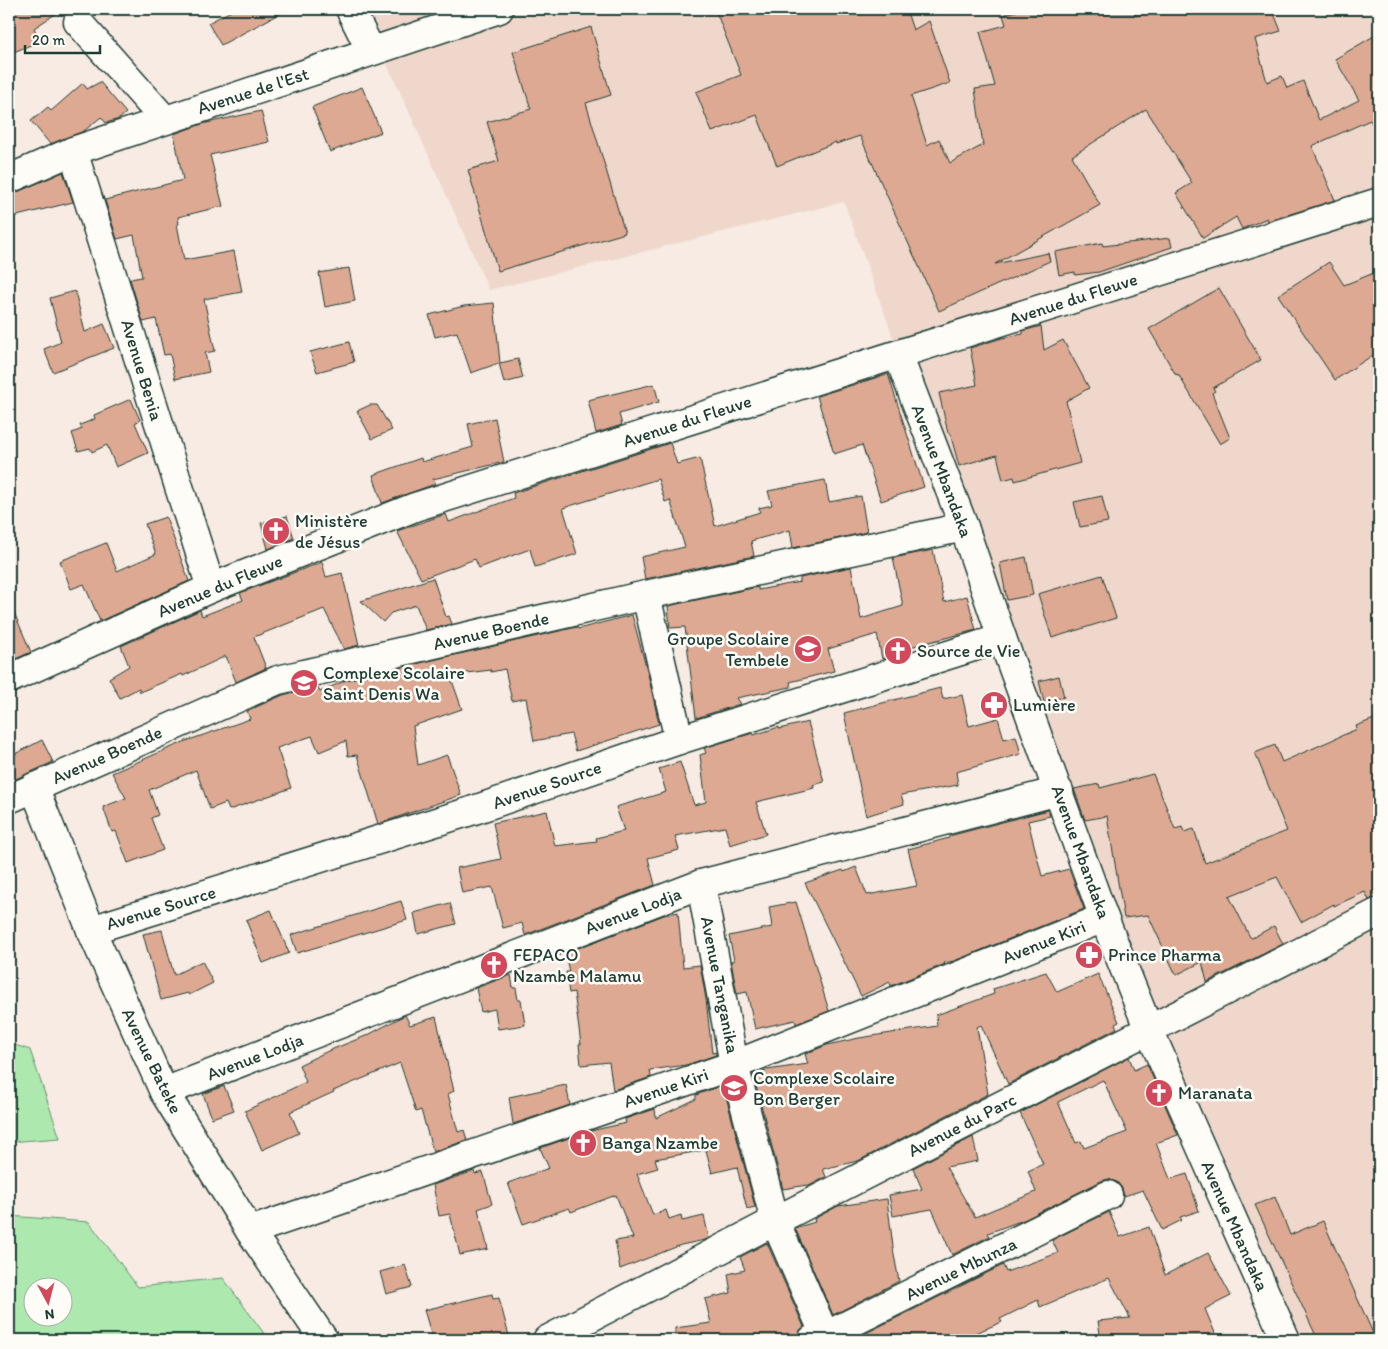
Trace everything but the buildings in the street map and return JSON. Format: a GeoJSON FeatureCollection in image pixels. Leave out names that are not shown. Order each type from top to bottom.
{"type":"FeatureCollection","features":[{"type":"Feature","properties":{"kind":"street"},"geometry":{"type":"LineString","coordinates":[[350,9],[371,51]]}},
{"type":"Feature","properties":{"kind":"street","name":"Avenue de l'Est"},"geometry":{"type":"LineString","coordinates":[[9,179],[74,151],[499,9]]}},
{"type":"Feature","properties":{"kind":"street"},"geometry":{"type":"LineString","coordinates":[[78,22],[165,120]]}},
{"type":"Feature","properties":{"kind":"street","name":"Avenue Benia"},"geometry":{"type":"LineString","coordinates":[[74,151],[211,588]]}},
{"type":"Feature","properties":{"kind":"street","name":"Avenue du Fleuve"},"geometry":{"type":"LineString","coordinates":[[9,679],[211,588],[415,507],[1379,202]]}},
{"type":"Feature","properties":{"kind":"street","name":"Avenue Mbandaka"},"geometry":{"type":"LineString","coordinates":[[898,354],[964,527],[1002,638],[1104,918],[1149,1030],[1286,1340]]}},
{"type":"Feature","properties":{"kind":"street","name":"Avenue Boende"},"geometry":{"type":"LineString","coordinates":[[9,799],[278,680],[646,595],[964,527]]}},
{"type":"Feature","properties":{"kind":"street"},"geometry":{"type":"LineString","coordinates":[[646,595],[679,740]]}},
{"type":"Feature","properties":{"kind":"street","name":"Avenue Source"},"geometry":{"type":"LineString","coordinates":[[91,930],[471,810],[679,740],[1002,638]]}},
{"type":"Feature","properties":{"kind":"street","name":"Avenue Bateke"},"geometry":{"type":"LineString","coordinates":[[34,787],[91,930],[164,1092],[250,1231],[324,1340]]}},
{"type":"Feature","properties":{"kind":"street","name":"Avenue Lodja"},"geometry":{"type":"LineString","coordinates":[[164,1092],[701,884],[1059,791]]}},
{"type":"Feature","properties":{"kind":"street","name":"Avenue Tanganika"},"geometry":{"type":"LineString","coordinates":[[701,884],[734,1065],[775,1221],[821,1339]]}},
{"type":"Feature","properties":{"kind":"street","name":"Avenue du Parc"},"geometry":{"type":"LineString","coordinates":[[547,1340],[775,1221],[1379,912]]}},
{"type":"Feature","properties":{"kind":"street","name":"Avenue Kiri"},"geometry":{"type":"LineString","coordinates":[[250,1231],[734,1065],[1104,918]]}},
{"type":"Feature","properties":{"kind":"street","name":"Avenue Mbunza"},"geometry":{"type":"LineString","coordinates":[[821,1339],[1108,1195]]}},
{"type":"Feature","properties":{"kind":"shaded area"},"geometry":{"type":"Polygon","coordinates":[[[360,9],[1379,9],[1379,1340],[1273,1340],[1146,1035],[844,202],[489,290],[396,83],[360,9]]]}},
{"type":"Feature","properties":{"kind":"green space"},"geometry":{"type":"Polygon","coordinates":[[[9,1043],[30,1050],[60,1138],[9,1142],[9,1043]]]}},
{"type":"Feature","properties":{"kind":"green space"},"geometry":{"type":"Polygon","coordinates":[[[9,1216],[89,1222],[138,1287],[223,1278],[269,1340],[9,1340],[9,1216]]]}},
{"type":"Feature","properties":{"kind":"place","name":"Ministère de Jésus"},"geometry":{"type":"Point","coordinates":[276,531]}},
{"type":"Feature","properties":{"kind":"place","name":"Groupe Scolaire Tembele"},"geometry":{"type":"Point","coordinates":[808,649]}},
{"type":"Feature","properties":{"kind":"place","name":"Source de Vie"},"geometry":{"type":"Point","coordinates":[898,651]}},
{"type":"Feature","properties":{"kind":"place","name":"Complexe Scolaire Saint Denis Wa"},"geometry":{"type":"Point","coordinates":[304,683]}},
{"type":"Feature","properties":{"kind":"place","name":"Lumière"},"geometry":{"type":"Point","coordinates":[994,705]}},
{"type":"Feature","properties":{"kind":"place","name":"Prince Pharma"},"geometry":{"type":"Point","coordinates":[1089,955]}},
{"type":"Feature","properties":{"kind":"place","name":"FEPACO Nzambe Malamu"},"geometry":{"type":"Point","coordinates":[494,965]}},
{"type":"Feature","properties":{"kind":"place","name":"Complexe Scolaire Bon Berger"},"geometry":{"type":"Point","coordinates":[734,1088]}},
{"type":"Feature","properties":{"kind":"place","name":"Maranata"},"geometry":{"type":"Point","coordinates":[1159,1093]}},
{"type":"Feature","properties":{"kind":"place","name":"Banga Nzambe"},"geometry":{"type":"Point","coordinates":[583,1143]}}]}
